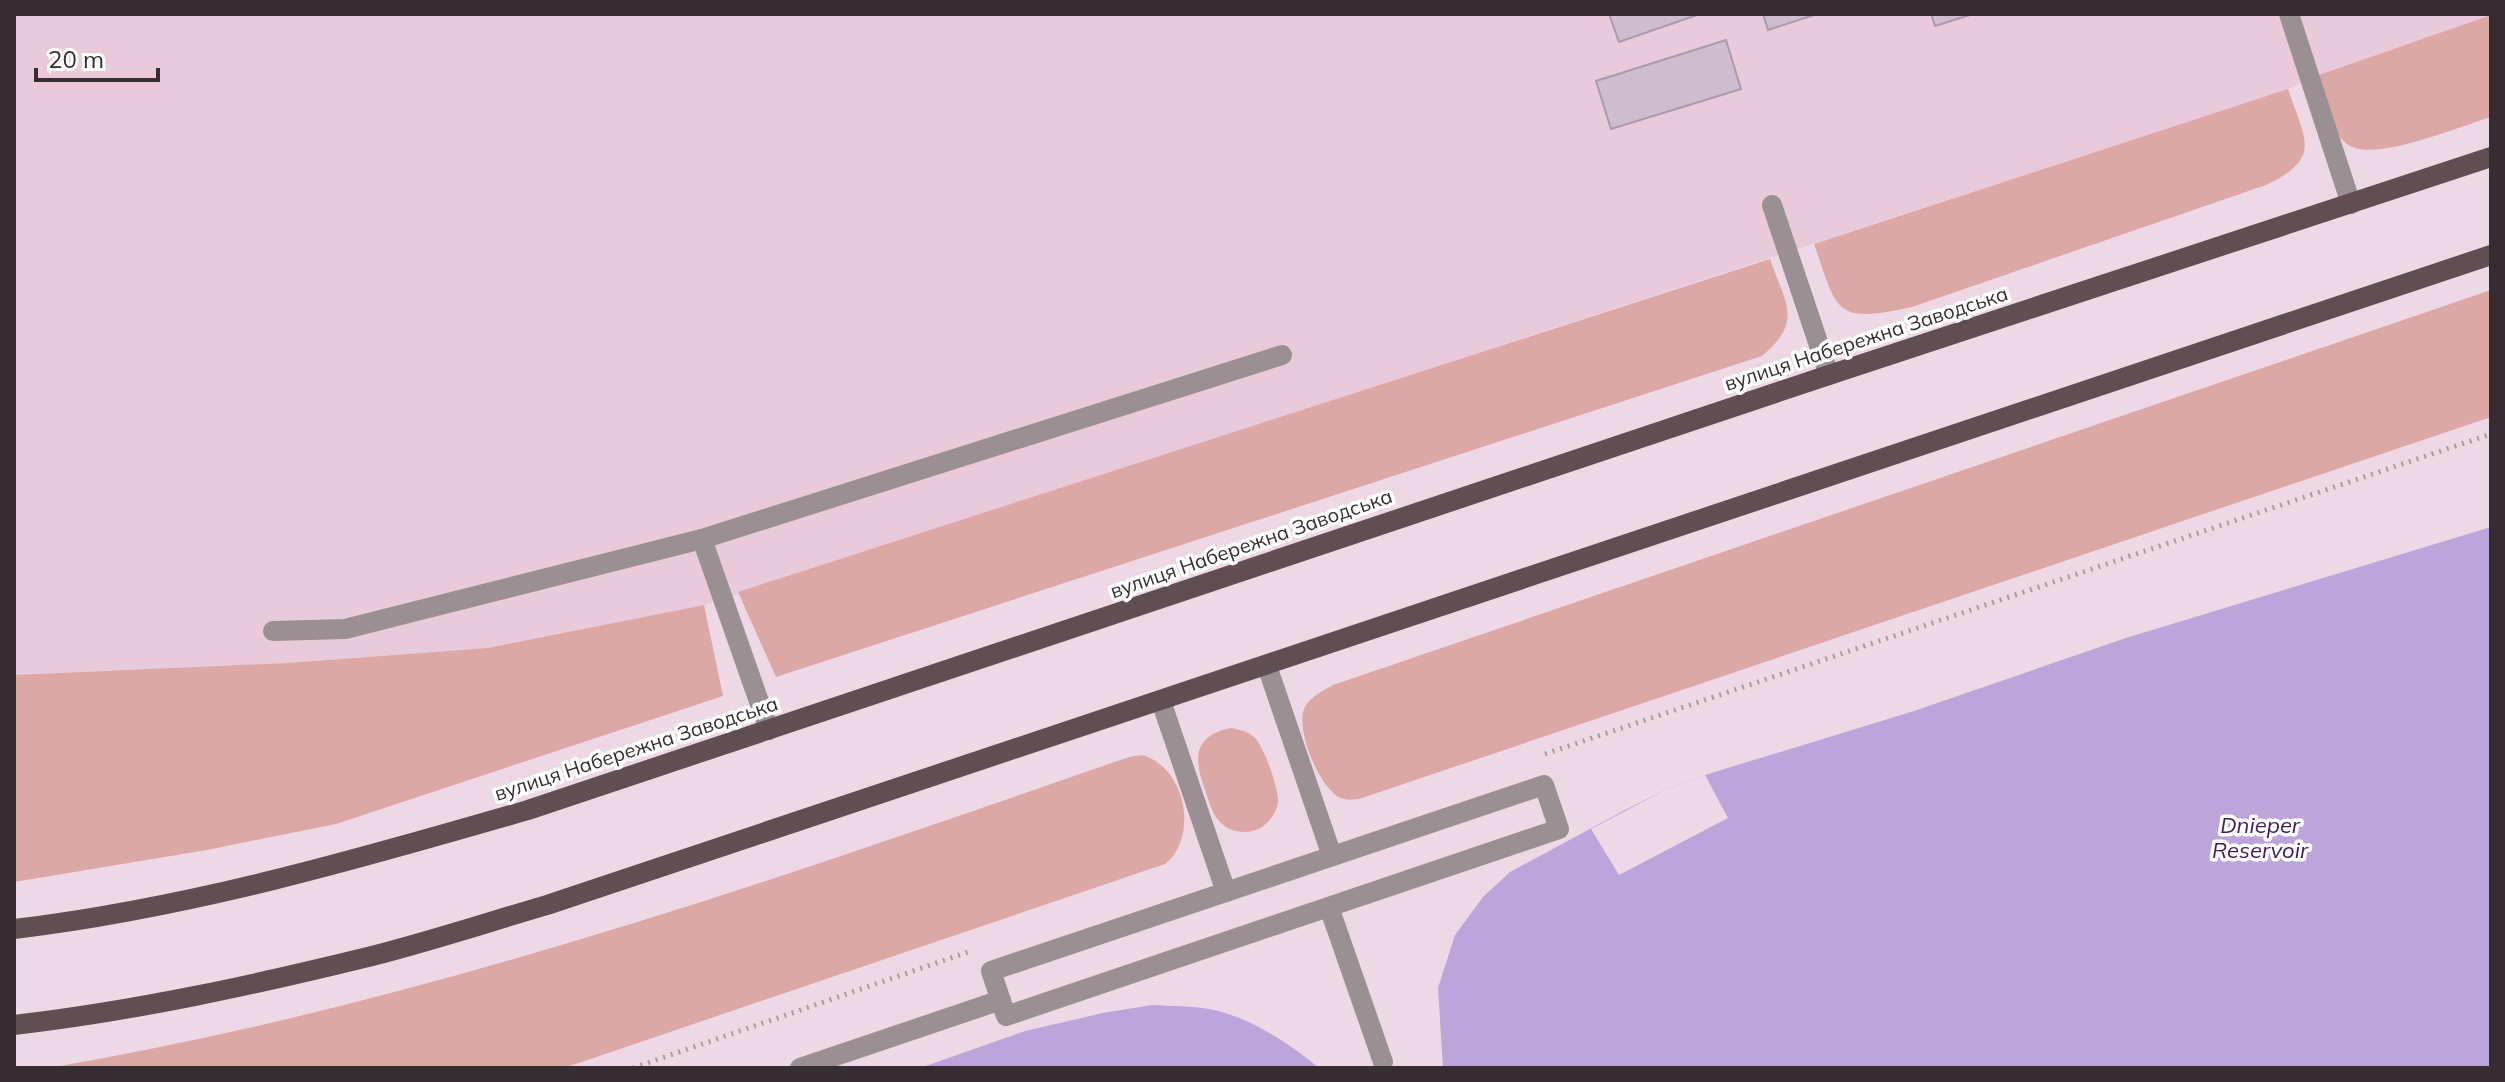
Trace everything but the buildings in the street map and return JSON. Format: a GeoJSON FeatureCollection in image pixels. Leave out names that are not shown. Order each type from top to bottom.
{"type":"FeatureCollection","features":[{"type":"Feature","properties":{"kind":"main road","name":"вулиця Набережна Заводська"},"geometry":{"type":"LineString","coordinates":[[14,929],[66,923],[180,902],[350,861],[528,810],[2491,157]]}},
{"type":"Feature","properties":{"kind":"main road"},"geometry":{"type":"LineString","coordinates":[[14,1025],[180,999],[374,955],[547,905],[2491,255]]}},
{"type":"Feature","properties":{"kind":"lane"},"geometry":{"type":"LineString","coordinates":[[2289,14],[2351,204]]}},
{"type":"Feature","properties":{"kind":"lane"},"geometry":{"type":"LineString","coordinates":[[1772,205],[1829,375]]}},
{"type":"Feature","properties":{"kind":"lane"},"geometry":{"type":"LineString","coordinates":[[273,631],[345,629],[702,539],[1282,355]]}},
{"type":"Feature","properties":{"kind":"lane"},"geometry":{"type":"LineString","coordinates":[[702,539],[769,730]]}},
{"type":"Feature","properties":{"kind":"lane"},"geometry":{"type":"LineString","coordinates":[[1267,666],[1332,856]]}},
{"type":"Feature","properties":{"kind":"lane"},"geometry":{"type":"LineString","coordinates":[[1161,701],[1226,892]]}},
{"type":"Feature","properties":{"kind":"lane"},"geometry":{"type":"LineString","coordinates":[[1544,785],[1559,829],[1006,1016],[991,971],[1226,892],[1544,785]]}},
{"type":"Feature","properties":{"kind":"lane"},"geometry":{"type":"LineString","coordinates":[[1329,907],[1383,1062]]}},
{"type":"Feature","properties":{"kind":"lane"},"geometry":{"type":"LineString","coordinates":[[800,1068],[1001,1000]]}},
{"type":"Feature","properties":{"kind":"path"},"geometry":{"type":"LineString","coordinates":[[1532,758],[2491,434]]}},
{"type":"Feature","properties":{"kind":"path"},"geometry":{"type":"LineString","coordinates":[[633,1068],[977,948]]}},
{"type":"Feature","properties":{"kind":"shaded area"},"geometry":{"type":"Polygon","coordinates":[[[14,14],[2491,15],[2316,76],[2288,89],[704,605],[489,648],[287,663],[14,675],[14,14]]]}},
{"type":"Feature","properties":{"kind":"shaded area"},"geometry":{"type":"Polygon","coordinates":[[[2491,15],[2491,117],[2395,147],[2359,149],[2340,138],[2327,112],[2316,76],[2491,15]]]}},
{"type":"Feature","properties":{"kind":"shaded area"},"geometry":{"type":"Polygon","coordinates":[[[2288,89],[2305,146],[2296,166],[2266,185],[1912,307],[1867,314],[1853,313],[1843,308],[1828,285],[1814,244],[2288,89]]]}},
{"type":"Feature","properties":{"kind":"shaded area"},"geometry":{"type":"Polygon","coordinates":[[[1770,259],[1785,300],[1787,322],[1775,344],[1762,356],[776,677],[738,592],[1770,259]]]}},
{"type":"Feature","properties":{"kind":"shaded area"},"geometry":{"type":"Polygon","coordinates":[[[2491,290],[2491,417],[1362,798],[1349,800],[1337,796],[1323,780],[1310,756],[1303,730],[1304,709],[1313,698],[1333,685],[2491,290]]]}},
{"type":"Feature","properties":{"kind":"shaded area"},"geometry":{"type":"Polygon","coordinates":[[[704,605],[723,696],[336,824],[207,850],[14,882],[14,675],[287,663],[488,648],[704,605]]]}},
{"type":"Feature","properties":{"kind":"shaded area"},"geometry":{"type":"Polygon","coordinates":[[[1232,728],[1249,733],[1258,742],[1270,767],[1277,794],[1277,806],[1272,818],[1263,827],[1250,832],[1230,829],[1219,821],[1210,805],[1199,766],[1198,757],[1204,741],[1232,728]]]}},
{"type":"Feature","properties":{"kind":"shaded area"},"geometry":{"type":"Polygon","coordinates":[[[1142,755],[1157,762],[1169,773],[1183,804],[1182,837],[1176,852],[1165,864],[564,1068],[48,1068],[186,1042],[460,974],[729,893],[1142,755]]]}},
{"type":"Feature","properties":{"kind":"water","name":"Dnieper Reservoir"},"geometry":{"type":"Polygon","coordinates":[[[2491,527],[2491,1068],[1443,1068],[1438,988],[1455,935],[1483,897],[1510,872],[1625,810],[1667,789],[1705,775],[1914,711],[2126,638],[2491,527]]]}},
{"type":"Feature","properties":{"kind":"water"},"geometry":{"type":"Polygon","coordinates":[[[1152,1005],[1209,1009],[1238,1018],[1281,1040],[1319,1068],[920,1068],[1025,1031],[1152,1005]]]}},
{"type":"Feature","properties":{"kind":"pier"},"geometry":{"type":"Polygon","coordinates":[[[1705,775],[1728,818],[1619,875],[1591,829],[1667,789],[1705,775]]]}}]}
